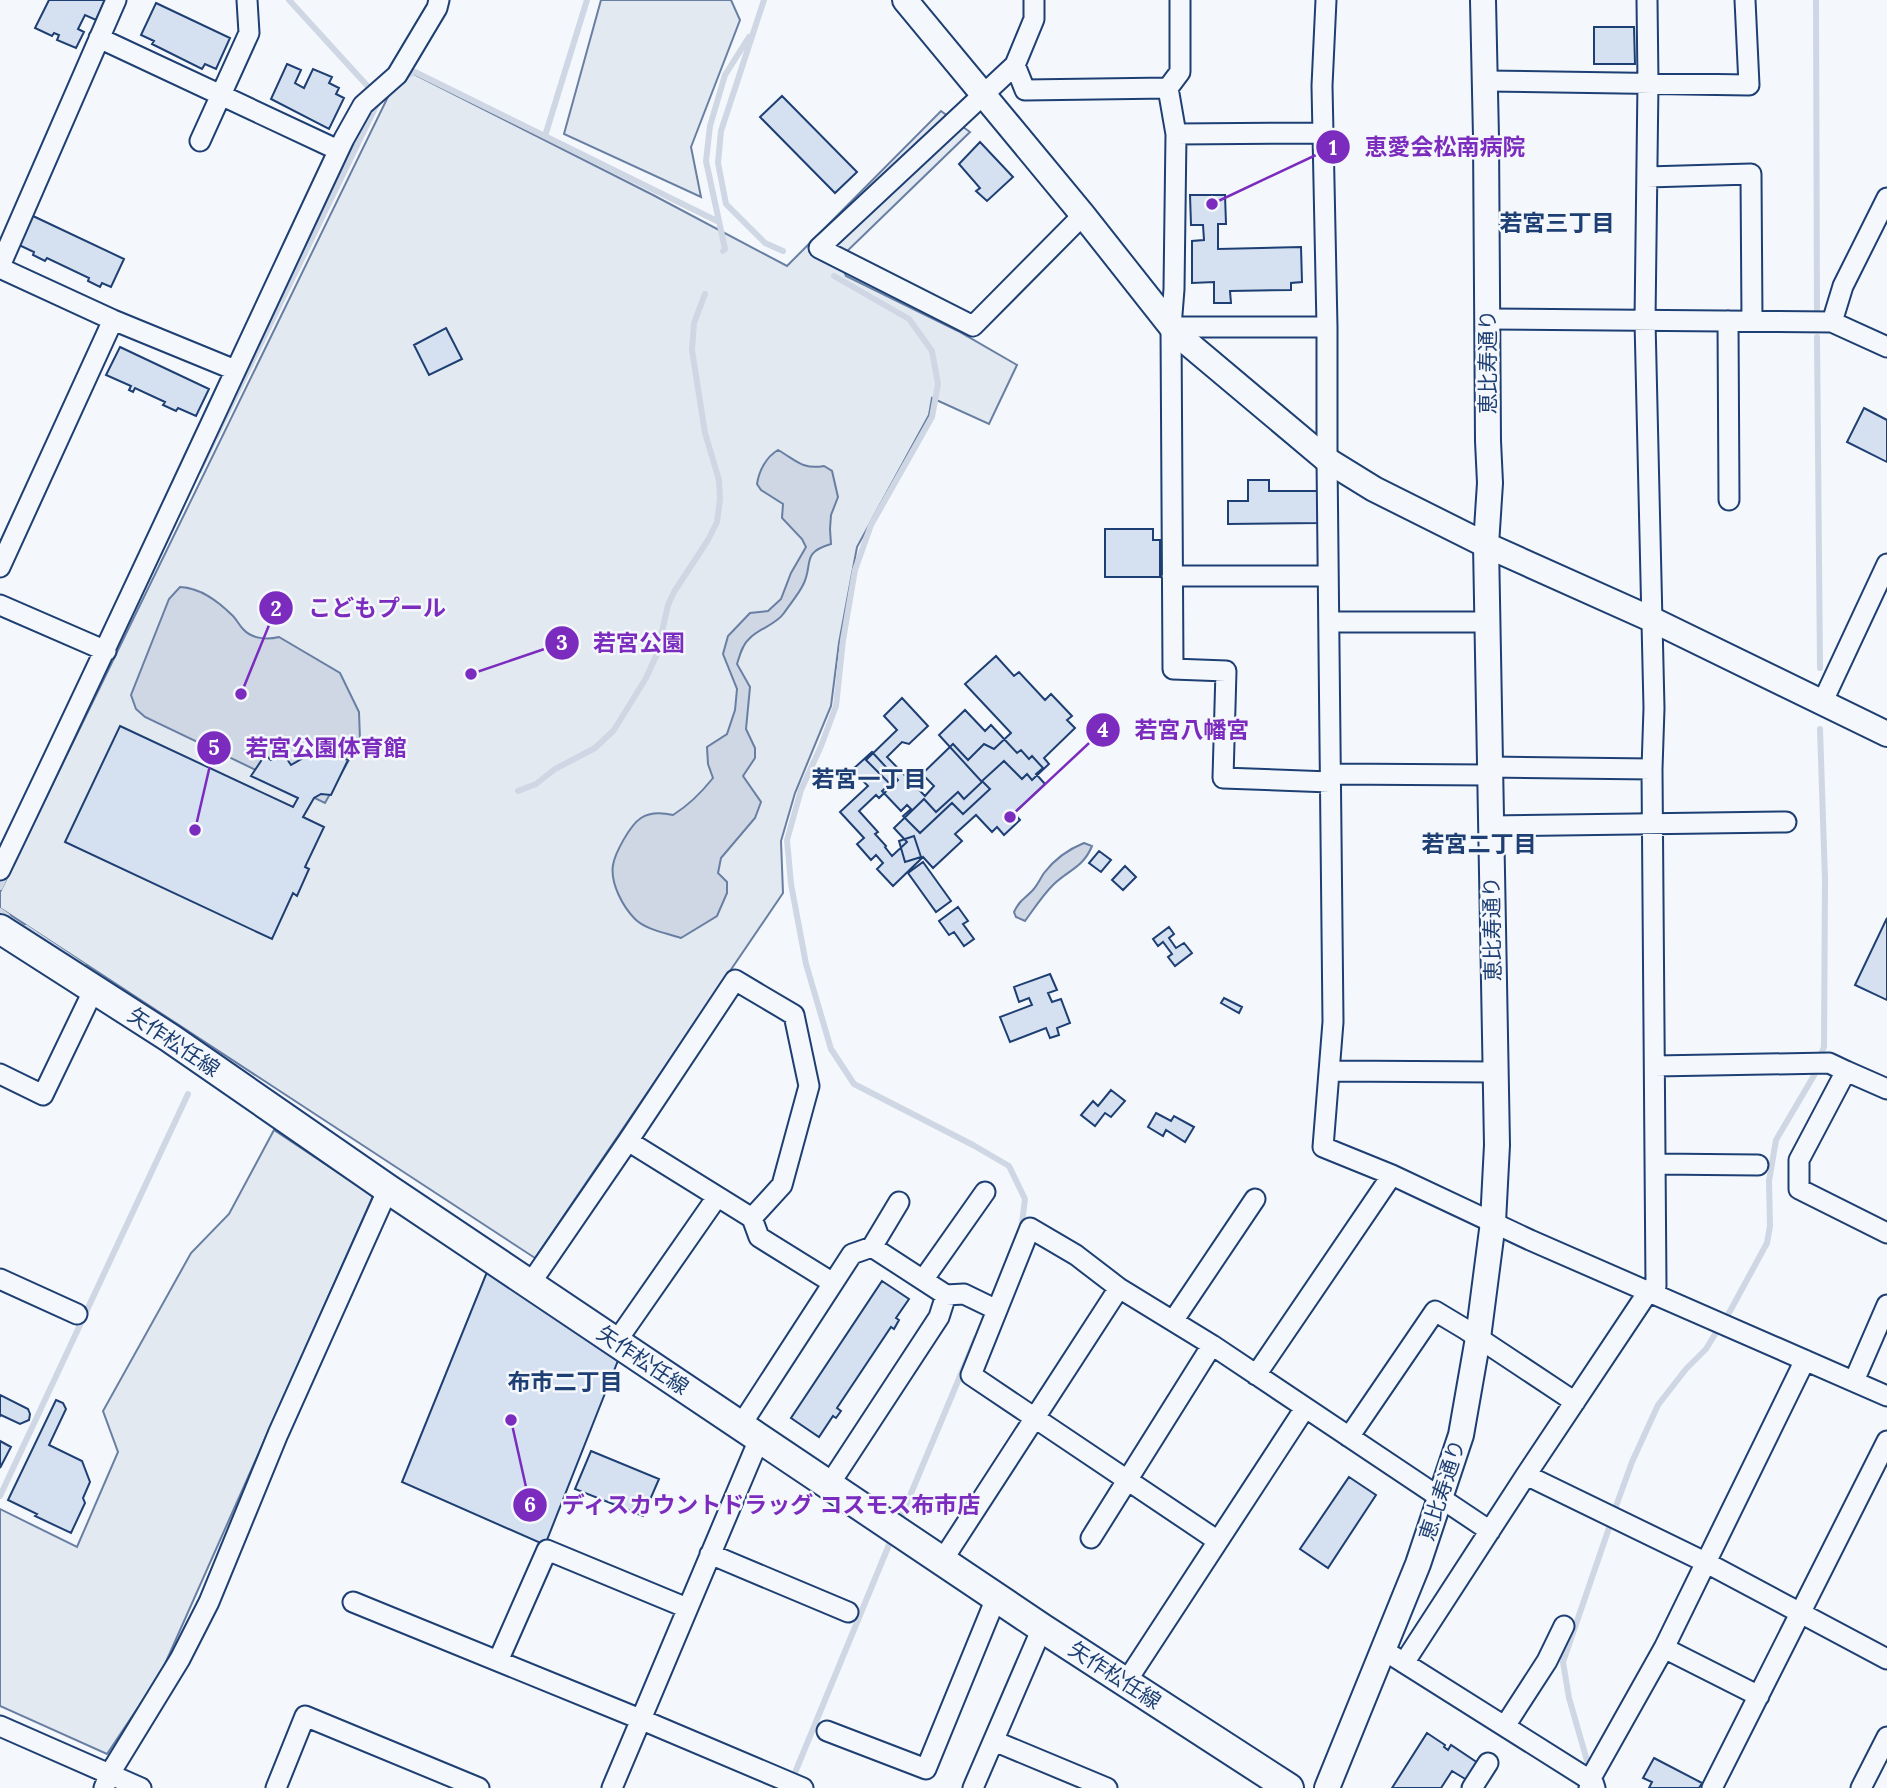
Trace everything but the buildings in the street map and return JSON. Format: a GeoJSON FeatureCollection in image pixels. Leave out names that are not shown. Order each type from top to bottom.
{"type":"FeatureCollection","features":[{"type":"Feature","properties":{"kind":"main road","name":"矢作松任線"},"geometry":{"type":"LineString","coordinates":[[0,929],[170,1038],[388,1189],[996,1598],[1289,1788]]}},
{"type":"Feature","properties":{"kind":"street"},"geometry":{"type":"LineString","coordinates":[[116,0],[0,267],[113,320],[235,370]]}},
{"type":"Feature","properties":{"kind":"street"},"geometry":{"type":"LineString","coordinates":[[200,141],[248,33],[247,0]]}},
{"type":"Feature","properties":{"kind":"street"},"geometry":{"type":"LineString","coordinates":[[0,870],[106,651],[338,150],[363,105],[397,75],[437,8],[439,0]]}},
{"type":"Feature","properties":{"kind":"street"},"geometry":{"type":"LineString","coordinates":[[905,0],[985,94],[1177,334],[1327,460],[1374,489],[1486,545],[1651,619],[1887,734]]}},
{"type":"Feature","properties":{"kind":"street"},"geometry":{"type":"LineString","coordinates":[[1034,0],[1034,19],[1015,65],[819,248],[973,326],[1083,215]]}},
{"type":"Feature","properties":{"kind":"street"},"geometry":{"type":"LineString","coordinates":[[1180,0],[1180,72],[1168,88],[1176,134],[1171,327],[1173,669],[1226,671],[1223,778],[1330,778],[1489,771],[1652,769]]}},
{"type":"Feature","properties":{"kind":"street"},"geometry":{"type":"LineString","coordinates":[[1326,0],[1322,86],[1327,327],[1333,1022],[1323,1147],[1392,1175],[1648,1292],[1887,1396]]}},
{"type":"Feature","properties":{"kind":"street","name":"恵比寿通り"},"geometry":{"type":"LineString","coordinates":[[1327,1788],[1418,1564],[1461,1435],[1478,1338],[1493,1222],[1497,1145],[1486,545],[1490,483],[1483,0]]}},
{"type":"Feature","properties":{"kind":"street"},"geometry":{"type":"LineString","coordinates":[[1404,1663],[1648,1292],[1656,1286],[1652,769],[1654,708],[1645,321],[1647,0]]}},
{"type":"Feature","properties":{"kind":"street"},"geometry":{"type":"LineString","coordinates":[[1485,81],[1749,85],[1745,0]]}},
{"type":"Feature","properties":{"kind":"street"},"geometry":{"type":"LineString","coordinates":[[99,38],[338,150]]}},
{"type":"Feature","properties":{"kind":"street"},"geometry":{"type":"LineString","coordinates":[[1015,65],[1025,90],[1168,88]]}},
{"type":"Feature","properties":{"kind":"street"},"geometry":{"type":"LineString","coordinates":[[1176,134],[1323,133]]}},
{"type":"Feature","properties":{"kind":"street"},"geometry":{"type":"LineString","coordinates":[[1647,177],[1751,174],[1752,321]]}},
{"type":"Feature","properties":{"kind":"street"},"geometry":{"type":"LineString","coordinates":[[1832,322],[1843,286],[1885,208]]}},
{"type":"Feature","properties":{"kind":"street"},"geometry":{"type":"LineString","coordinates":[[1487,319],[1832,322],[1887,347]]}},
{"type":"Feature","properties":{"kind":"street"},"geometry":{"type":"LineString","coordinates":[[0,566],[113,320]]}},
{"type":"Feature","properties":{"kind":"street"},"geometry":{"type":"LineString","coordinates":[[1728,321],[1729,500]]}},
{"type":"Feature","properties":{"kind":"street"},"geometry":{"type":"LineString","coordinates":[[1171,327],[1327,327]]}},
{"type":"Feature","properties":{"kind":"street"},"geometry":{"type":"LineString","coordinates":[[1823,701],[1882,587],[1887,564]]}},
{"type":"Feature","properties":{"kind":"street"},"geometry":{"type":"LineString","coordinates":[[1172,576],[1328,576]]}},
{"type":"Feature","properties":{"kind":"street"},"geometry":{"type":"LineString","coordinates":[[0,605],[106,651]]}},
{"type":"Feature","properties":{"kind":"street"},"geometry":{"type":"LineString","coordinates":[[1329,622],[1487,622]]}},
{"type":"Feature","properties":{"kind":"street"},"geometry":{"type":"LineString","coordinates":[[1490,826],[1787,822]]}},
{"type":"Feature","properties":{"kind":"street"},"geometry":{"type":"LineString","coordinates":[[530,1284],[734,981],[794,1015],[809,1086],[782,1185],[752,1218]]}},
{"type":"Feature","properties":{"kind":"street"},"geometry":{"type":"LineString","coordinates":[[0,1074],[43,1095],[94,989]]}},
{"type":"Feature","properties":{"kind":"street"},"geometry":{"type":"LineString","coordinates":[[1655,1066],[1829,1063],[1887,1089]]}},
{"type":"Feature","properties":{"kind":"street"},"geometry":{"type":"LineString","coordinates":[[1330,1071],[1496,1072]]}},
{"type":"Feature","properties":{"kind":"street"},"geometry":{"type":"LineString","coordinates":[[1846,1071],[1799,1160],[1799,1189],[1887,1233]]}},
{"type":"Feature","properties":{"kind":"street"},"geometry":{"type":"LineString","coordinates":[[628,1141],[752,1218],[759,1237],[833,1283]]}},
{"type":"Feature","properties":{"kind":"street"},"geometry":{"type":"LineString","coordinates":[[1656,1164],[1758,1165]]}},
{"type":"Feature","properties":{"kind":"street"},"geometry":{"type":"LineString","coordinates":[[1256,1376],[1392,1175]]}},
{"type":"Feature","properties":{"kind":"street"},"geometry":{"type":"LineString","coordinates":[[107,1782],[180,1659],[209,1602],[278,1434],[388,1189]]}},
{"type":"Feature","properties":{"kind":"street"},"geometry":{"type":"LineString","coordinates":[[923,1280],[985,1192]]}},
{"type":"Feature","properties":{"kind":"street"},"geometry":{"type":"LineString","coordinates":[[616,1342],[717,1197]]}},
{"type":"Feature","properties":{"kind":"street"},"geometry":{"type":"LineString","coordinates":[[1173,1321],[1255,1199]]}},
{"type":"Feature","properties":{"kind":"street"},"geometry":{"type":"LineString","coordinates":[[612,1788],[710,1554],[750,1431],[833,1283],[852,1254],[872,1247],[899,1202]]}},
{"type":"Feature","properties":{"kind":"street"},"geometry":{"type":"LineString","coordinates":[[1218,1541],[971,1375],[991,1308],[1030,1228],[1076,1255],[1119,1288],[1212,1345],[1490,1531]]}},
{"type":"Feature","properties":{"kind":"street"},"geometry":{"type":"LineString","coordinates":[[872,1247],[946,1295],[964,1294],[991,1308]]}},
{"type":"Feature","properties":{"kind":"street"},"geometry":{"type":"LineString","coordinates":[[0,1279],[77,1314]]}},
{"type":"Feature","properties":{"kind":"street"},"geometry":{"type":"LineString","coordinates":[[942,1561],[1119,1288]]}},
{"type":"Feature","properties":{"kind":"street"},"geometry":{"type":"LineString","coordinates":[[830,1485],[939,1317],[946,1295]]}},
{"type":"Feature","properties":{"kind":"street"},"geometry":{"type":"LineString","coordinates":[[1854,1381],[1887,1306]]}},
{"type":"Feature","properties":{"kind":"street"},"geometry":{"type":"LineString","coordinates":[[1349,1437],[1435,1311],[1575,1402]]}},
{"type":"Feature","properties":{"kind":"street"},"geometry":{"type":"LineString","coordinates":[[1091,1538],[1212,1345]]}},
{"type":"Feature","properties":{"kind":"street"},"geometry":{"type":"LineString","coordinates":[[1592,1786],[1591,1778],[1664,1648],[1805,1360]]}},
{"type":"Feature","properties":{"kind":"street"},"geometry":{"type":"LineString","coordinates":[[1126,1682],[1305,1408]]}},
{"type":"Feature","properties":{"kind":"street"},"geometry":{"type":"LineString","coordinates":[[1712,1788],[1801,1613],[1878,1480],[1887,1441]]}},
{"type":"Feature","properties":{"kind":"street"},"geometry":{"type":"LineString","coordinates":[[1526,1475],[1705,1562],[1887,1659]]}},
{"type":"Feature","properties":{"kind":"street"},"geometry":{"type":"LineString","coordinates":[[498,1661],[547,1550],[687,1608]]}},
{"type":"Feature","properties":{"kind":"street"},"geometry":{"type":"LineString","coordinates":[[710,1554],[848,1612]]}},
{"type":"Feature","properties":{"kind":"street"},"geometry":{"type":"LineString","coordinates":[[827,1731],[926,1769],[996,1598]]}},
{"type":"Feature","properties":{"kind":"street"},"geometry":{"type":"LineString","coordinates":[[353,1602],[797,1785]]}},
{"type":"Feature","properties":{"kind":"street"},"geometry":{"type":"LineString","coordinates":[[1505,1726],[1546,1661],[1564,1626]]}},
{"type":"Feature","properties":{"kind":"street"},"geometry":{"type":"LineString","coordinates":[[974,1788],[1042,1628]]}},
{"type":"Feature","properties":{"kind":"street"},"geometry":{"type":"LineString","coordinates":[[1664,1648],[1759,1696]]}},
{"type":"Feature","properties":{"kind":"street"},"geometry":{"type":"LineString","coordinates":[[1383,1650],[1505,1726],[1592,1786]]}},
{"type":"Feature","properties":{"kind":"street"},"geometry":{"type":"LineString","coordinates":[[276,1788],[306,1716],[479,1788]]}},
{"type":"Feature","properties":{"kind":"street"},"geometry":{"type":"LineString","coordinates":[[0,1726],[107,1782],[142,1788]]}},
{"type":"Feature","properties":{"kind":"street"},"geometry":{"type":"LineString","coordinates":[[1861,1788],[1887,1737]]}},
{"type":"Feature","properties":{"kind":"street"},"geometry":{"type":"LineString","coordinates":[[993,1741],[1107,1788]]}},
{"type":"Feature","properties":{"kind":"street"},"geometry":{"type":"LineString","coordinates":[[1472,1788],[1488,1763]]}},
{"type":"Feature","properties":{"kind":"shaded area"},"geometry":{"type":"Polygon","coordinates":[[[601,0],[731,0],[740,20],[691,147],[701,197],[564,134],[601,0]]]}},
{"type":"Feature","properties":{"kind":"shaded area"},"geometry":{"type":"Polygon","coordinates":[[[402,68],[787,266],[941,111],[970,132],[839,259],[846,276],[958,331],[1017,365],[989,424],[932,398],[929,415],[857,547],[839,643],[831,706],[795,793],[781,841],[783,893],[535,1258],[0,908],[0,892],[402,68]]]}},
{"type":"Feature","properties":{"kind":"shaded area"},"geometry":{"type":"Polygon","coordinates":[[[778,450],[810,467],[824,466],[832,471],[838,497],[831,515],[831,544],[821,547],[811,555],[803,585],[781,617],[753,635],[742,650],[737,664],[750,687],[746,729],[755,748],[755,758],[743,776],[761,802],[755,818],[721,858],[718,873],[727,882],[727,893],[717,916],[681,938],[651,929],[635,919],[618,894],[613,879],[613,865],[624,840],[637,822],[653,814],[673,815],[713,778],[708,764],[707,747],[727,734],[735,710],[737,689],[723,654],[728,636],[750,613],[768,611],[781,599],[791,573],[806,547],[782,518],[783,504],[761,490],[757,484],[764,465],[778,450]]]}},
{"type":"Feature","properties":{"kind":"shaded area"},"geometry":{"type":"Polygon","coordinates":[[[180,587],[195,590],[215,600],[251,635],[279,637],[340,673],[359,712],[360,740],[325,803],[145,717],[136,709],[131,695],[169,599],[180,587]]]}},
{"type":"Feature","properties":{"kind":"shaded area"},"geometry":{"type":"Polygon","coordinates":[[[1084,843],[1092,846],[1084,859],[1053,885],[1025,921],[1016,917],[1014,912],[1018,905],[1034,889],[1048,868],[1062,855],[1084,843]]]}},
{"type":"Feature","properties":{"kind":"shaded area"},"geometry":{"type":"Polygon","coordinates":[[[274,1130],[373,1196],[161,1673],[107,1754],[0,1706],[0,1509],[77,1547],[118,1452],[103,1411],[191,1253],[229,1214],[274,1130]]]}},
{"type":"Feature","properties":{"kind":"waterway"},"geometry":{"type":"LineString","coordinates":[[289,0],[373,92]]}},
{"type":"Feature","properties":{"kind":"waterway"},"geometry":{"type":"LineString","coordinates":[[545,136],[587,0]]}},
{"type":"Feature","properties":{"kind":"waterway"},"geometry":{"type":"LineString","coordinates":[[764,0],[721,131],[718,163],[726,204],[765,243],[783,251]]}},
{"type":"Feature","properties":{"kind":"waterway"},"geometry":{"type":"LineString","coordinates":[[1816,0],[1817,315]]}},
{"type":"Feature","properties":{"kind":"waterway"},"geometry":{"type":"LineString","coordinates":[[723,251],[725,249],[706,161],[710,126],[725,75],[749,37]]}},
{"type":"Feature","properties":{"kind":"waterway"},"geometry":{"type":"LineString","coordinates":[[402,77],[415,72],[719,222]]}},
{"type":"Feature","properties":{"kind":"waterway"},"geometry":{"type":"LineString","coordinates":[[199,471],[379,100]]}},
{"type":"Feature","properties":{"kind":"waterway"},"geometry":{"type":"LineString","coordinates":[[834,276],[909,319],[932,351],[938,384],[932,417],[871,525],[855,570],[843,640],[836,706],[801,790],[787,840],[791,884],[806,964],[831,1049],[854,1084],[1009,1166],[1025,1199],[1021,1231]]}},
{"type":"Feature","properties":{"kind":"waterway"},"geometry":{"type":"LineString","coordinates":[[518,791],[536,784],[555,769],[595,748],[614,730],[646,678],[657,654],[668,605],[674,592],[717,522],[719,480],[705,433],[692,350],[694,323],[705,294]]}},
{"type":"Feature","properties":{"kind":"waterway"},"geometry":{"type":"LineString","coordinates":[[1817,337],[1820,668]]}},
{"type":"Feature","properties":{"kind":"waterway"},"geometry":{"type":"LineString","coordinates":[[1820,729],[1825,879],[1824,1047],[1820,1057]]}},
{"type":"Feature","properties":{"kind":"waterway"},"geometry":{"type":"LineString","coordinates":[[0,887],[7,872]]}},
{"type":"Feature","properties":{"kind":"waterway"},"geometry":{"type":"LineString","coordinates":[[0,911],[7,916]]}},
{"type":"Feature","properties":{"kind":"waterway"},"geometry":{"type":"LineString","coordinates":[[26,928],[83,966]]}},
{"type":"Feature","properties":{"kind":"waterway"},"geometry":{"type":"LineString","coordinates":[[1729,1313],[1767,1243],[1770,1226],[1769,1181],[1776,1140],[1816,1072]]}},
{"type":"Feature","properties":{"kind":"waterway"},"geometry":{"type":"LineString","coordinates":[[0,1496],[188,1094]]}},
{"type":"Feature","properties":{"kind":"waterway"},"geometry":{"type":"LineString","coordinates":[[1615,1509],[1632,1462],[1658,1405],[1686,1369],[1706,1349],[1717,1331]]}},
{"type":"Feature","properties":{"kind":"waterway"},"geometry":{"type":"LineString","coordinates":[[899,1522],[976,1338]]}},
{"type":"Feature","properties":{"kind":"waterway"},"geometry":{"type":"LineString","coordinates":[[1590,1771],[1569,1698],[1563,1662],[1610,1525]]}},
{"type":"Feature","properties":{"kind":"waterway"},"geometry":{"type":"LineString","coordinates":[[792,1780],[893,1535]]}},
{"type":"Feature","properties":{"kind":"place","name":"恵愛会松南病院"},"geometry":{"type":"Point","coordinates":[1212,204]}},
{"type":"Feature","properties":{"kind":"place","name":"若宮公園"},"geometry":{"type":"Point","coordinates":[471,674]}},
{"type":"Feature","properties":{"kind":"place","name":"こどもプール"},"geometry":{"type":"Point","coordinates":[241,694]}},
{"type":"Feature","properties":{"kind":"place","name":"若宮八幡宮"},"geometry":{"type":"Point","coordinates":[1010,817]}},
{"type":"Feature","properties":{"kind":"place","name":"若宮公園体育館"},"geometry":{"type":"Point","coordinates":[195,830]}},
{"type":"Feature","properties":{"kind":"place","name":"ディスカウントドラッグ コスモス布市店"},"geometry":{"type":"Point","coordinates":[511,1420]}},
{"type":"Feature","properties":{"kind":"district","name":"若宮三丁目"},"geometry":{"type":"Point","coordinates":[1557,222]}},
{"type":"Feature","properties":{"kind":"district","name":"若宮一丁目"},"geometry":{"type":"Point","coordinates":[869,778]}},
{"type":"Feature","properties":{"kind":"district","name":"若宮二丁目"},"geometry":{"type":"Point","coordinates":[1479,843]}},
{"type":"Feature","properties":{"kind":"district","name":"布市二丁目"},"geometry":{"type":"Point","coordinates":[565,1381]}}]}
